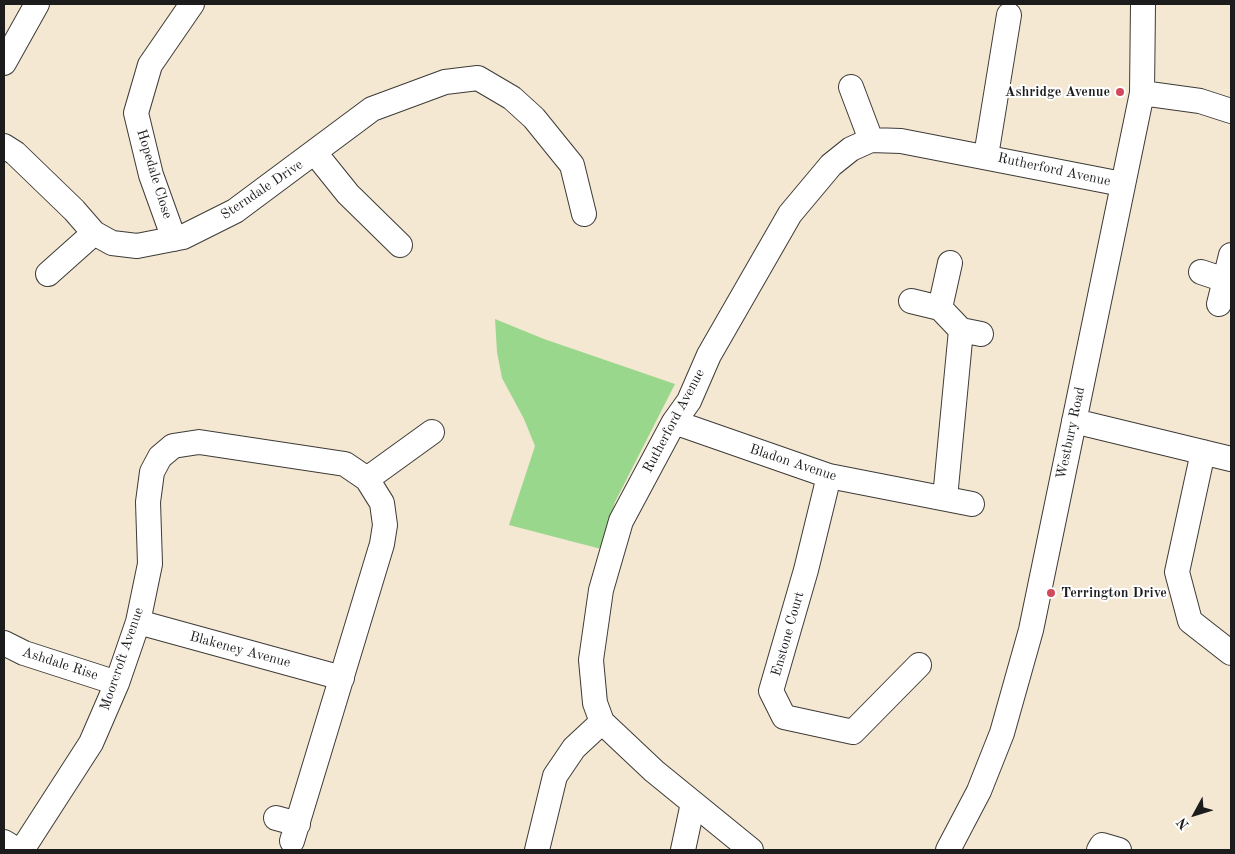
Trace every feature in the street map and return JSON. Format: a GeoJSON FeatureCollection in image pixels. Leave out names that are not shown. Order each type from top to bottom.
{"type":"FeatureCollection","features":[{"type":"Feature","properties":{"kind":"street"},"geometry":{"type":"LineString","coordinates":[[4,63],[37,4]]}},
{"type":"Feature","properties":{"kind":"street","name":"Hopedale Close"},"geometry":{"type":"LineString","coordinates":[[174,239],[151,175],[136,113],[150,65],[192,4]]}},
{"type":"Feature","properties":{"kind":"street","name":"Westbury Road"},"geometry":{"type":"LineString","coordinates":[[952,849],[1002,733],[1031,630],[1142,93],[1143,4]]}},
{"type":"Feature","properties":{"kind":"street","name":"Rutherford Avenue"},"geometry":{"type":"LineString","coordinates":[[986,156],[1009,15]]}},
{"type":"Feature","properties":{"kind":"street","name":"Sterndale Drive"},"geometry":{"type":"LineString","coordinates":[[4,146],[15,153],[74,210],[94,233],[112,243],[137,246],[174,239],[235,211],[372,109],[445,82],[478,78],[512,98],[526,111],[572,165],[584,214]]}},
{"type":"Feature","properties":{"kind":"street"},"geometry":{"type":"LineString","coordinates":[[851,87],[871,140]]}},
{"type":"Feature","properties":{"kind":"street"},"geometry":{"type":"LineString","coordinates":[[1142,93],[1200,101],[1231,111]]}},
{"type":"Feature","properties":{"kind":"street","name":"Rutherford Avenue"},"geometry":{"type":"LineString","coordinates":[[751,850],[654,771],[602,722],[595,703],[591,660],[601,590],[621,521],[674,422],[689,401],[709,355],[790,214],[831,165],[851,149],[871,140],[902,141],[1122,184]]}},
{"type":"Feature","properties":{"kind":"street","name":"Sterndale Drive"},"geometry":{"type":"LineString","coordinates":[[315,153],[348,194],[400,245]]}},
{"type":"Feature","properties":{"kind":"street"},"geometry":{"type":"LineString","coordinates":[[48,274],[94,233]]}},
{"type":"Feature","properties":{"kind":"street"},"geometry":{"type":"LineString","coordinates":[[1218,304],[1231,256]]}},
{"type":"Feature","properties":{"kind":"street"},"geometry":{"type":"LineString","coordinates":[[940,308],[950,263]]}},
{"type":"Feature","properties":{"kind":"street"},"geometry":{"type":"LineString","coordinates":[[1201,272],[1225,280]]}},
{"type":"Feature","properties":{"kind":"street"},"geometry":{"type":"LineString","coordinates":[[911,301],[940,308],[971,332],[944,498]]}},
{"type":"Feature","properties":{"kind":"street"},"geometry":{"type":"LineString","coordinates":[[1074,421],[1231,458]]}},
{"type":"Feature","properties":{"kind":"street","name":"Bladon Avenue"},"geometry":{"type":"LineString","coordinates":[[674,422],[829,476],[972,504]]}},
{"type":"Feature","properties":{"kind":"street"},"geometry":{"type":"LineString","coordinates":[[367,479],[432,432]]}},
{"type":"Feature","properties":{"kind":"street","name":"Moorcroft Avenue"},"geometry":{"type":"LineString","coordinates":[[22,850],[91,742],[117,683],[138,622],[150,564],[148,502],[152,472],[160,457],[173,446],[199,442],[345,464],[367,479],[382,503],[385,525],[382,544],[342,678],[289,828]]}},
{"type":"Feature","properties":{"kind":"street"},"geometry":{"type":"LineString","coordinates":[[1203,452],[1176,572],[1190,621],[1231,653]]}},
{"type":"Feature","properties":{"kind":"street","name":"Enstone Court"},"geometry":{"type":"LineString","coordinates":[[829,476],[806,570],[771,691],[784,717],[852,732],[919,665]]}},
{"type":"Feature","properties":{"kind":"street","name":"Blakeney Avenue"},"geometry":{"type":"LineString","coordinates":[[138,622],[342,678]]}},
{"type":"Feature","properties":{"kind":"street","name":"Ashdale Rise"},"geometry":{"type":"LineString","coordinates":[[4,643],[24,653],[117,683]]}},
{"type":"Feature","properties":{"kind":"street"},"geometry":{"type":"LineString","coordinates":[[538,850],[555,776],[574,748],[602,722]]}},
{"type":"Feature","properties":{"kind":"street"},"geometry":{"type":"LineString","coordinates":[[682,850],[693,803]]}},
{"type":"Feature","properties":{"kind":"street"},"geometry":{"type":"LineString","coordinates":[[4,842],[18,850]]}},
{"type":"Feature","properties":{"kind":"street"},"geometry":{"type":"LineString","coordinates":[[1099,850],[1102,845],[1119,850]]}},
{"type":"Feature","properties":{"kind":"green space"},"geometry":{"type":"Polygon","coordinates":[[[495,319],[544,339],[675,384],[615,502],[601,549],[509,525],[535,446],[524,419],[502,378],[497,352],[495,319]]]}},
{"type":"Feature","properties":{"kind":"place","name":"Ashridge Avenue"},"geometry":{"type":"Point","coordinates":[1120,92]}},
{"type":"Feature","properties":{"kind":"place","name":"Terrington Drive"},"geometry":{"type":"Point","coordinates":[1051,593]}}]}
